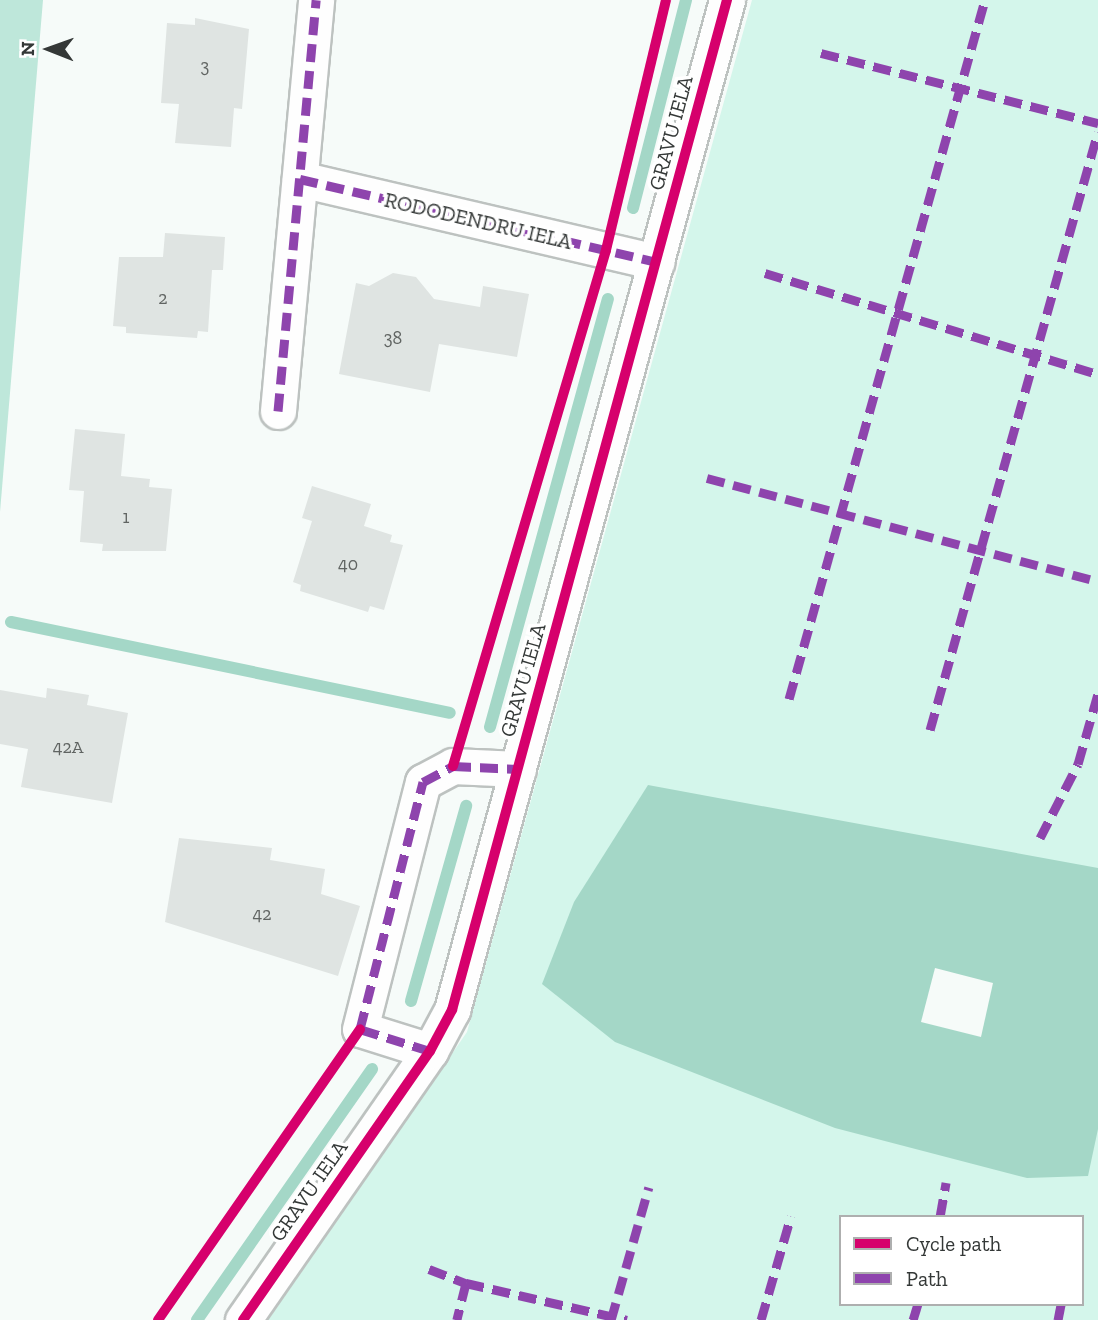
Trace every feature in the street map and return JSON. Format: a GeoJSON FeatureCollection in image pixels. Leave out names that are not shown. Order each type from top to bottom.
{"type":"FeatureCollection","features":[{"type":"Feature","properties":{"kind":"street"},"geometry":{"type":"LineString","coordinates":[[278,411],[316,0]]}},
{"type":"Feature","properties":{"kind":"street","name":"GRAVU IELA"},"geometry":{"type":"LineString","coordinates":[[243,1320],[430,1051],[452,1010],[727,0]]}},
{"type":"Feature","properties":{"kind":"street","name":"RODODENDRU IELA"},"geometry":{"type":"LineString","coordinates":[[300,180],[656,262]]}},
{"type":"Feature","properties":{"kind":"street"},"geometry":{"type":"LineString","coordinates":[[430,1051],[360,1029],[423,782],[453,766],[518,769]]}},
{"type":"Feature","properties":{"kind":"shaded area"},"geometry":{"type":"Polygon","coordinates":[[[0,0],[43,0],[0,512],[0,0]]]}},
{"type":"Feature","properties":{"kind":"shaded area"},"geometry":{"type":"Polygon","coordinates":[[[752,0],[1098,0],[1098,1320],[268,1320],[467,1032],[752,0]]]}},
{"type":"Feature","properties":{"kind":"shaded area"},"geometry":{"type":"Polygon","coordinates":[[[648,785],[1098,868],[1098,1129],[1088,1176],[1027,1178],[835,1128],[615,1042],[542,984],[574,902],[648,785]]]}},
{"type":"Feature","properties":{"kind":"pier"},"geometry":{"type":"Polygon","coordinates":[[[935,968],[993,983],[981,1037],[921,1022],[935,968]]]}},
{"type":"Feature","properties":{"kind":"building"},"geometry":{"type":"Polygon","coordinates":[[[195,18],[249,29],[242,109],[234,108],[231,147],[175,143],[179,104],[161,103],[167,23],[195,25],[195,18]]]}},
{"type":"Feature","properties":{"kind":"building"},"geometry":{"type":"Polygon","coordinates":[[[165,233],[225,237],[223,270],[212,270],[208,332],[198,331],[197,338],[126,333],[126,327],[113,326],[119,257],[163,257],[165,233]]]}},
{"type":"Feature","properties":{"kind":"building"},"geometry":{"type":"Polygon","coordinates":[[[393,273],[416,277],[434,299],[480,307],[483,286],[529,294],[517,357],[439,344],[430,392],[339,374],[356,283],[369,286],[393,273]]]}},
{"type":"Feature","properties":{"kind":"building"},"geometry":{"type":"Polygon","coordinates":[[[75,429],[125,434],[121,476],[150,479],[149,487],[172,489],[166,551],[102,551],[103,544],[80,542],[84,491],[69,490],[75,429]]]}},
{"type":"Feature","properties":{"kind":"building"},"geometry":{"type":"Polygon","coordinates":[[[312,486],[371,504],[364,526],[392,535],[390,542],[403,545],[384,610],[370,606],[368,612],[300,591],[301,585],[293,582],[312,521],[302,518],[312,486]]]}},
{"type":"Feature","properties":{"kind":"building"},"geometry":{"type":"Polygon","coordinates":[[[47,688],[89,695],[87,705],[128,713],[112,803],[21,787],[28,749],[0,744],[0,690],[46,698],[47,688]]]}},
{"type":"Feature","properties":{"kind":"building"},"geometry":{"type":"Polygon","coordinates":[[[179,838],[272,848],[270,860],[325,869],[321,894],[360,906],[338,976],[165,922],[179,838]]]}},
{"type":"Feature","properties":{"kind":"waterway"},"geometry":{"type":"LineString","coordinates":[[633,208],[686,0]]}},
{"type":"Feature","properties":{"kind":"waterway"},"geometry":{"type":"LineString","coordinates":[[490,727],[608,299]]}},
{"type":"Feature","properties":{"kind":"waterway"},"geometry":{"type":"LineString","coordinates":[[11,622],[450,713]]}},
{"type":"Feature","properties":{"kind":"waterway"},"geometry":{"type":"LineString","coordinates":[[411,1001],[466,806]]}},
{"type":"Feature","properties":{"kind":"waterway"},"geometry":{"type":"LineString","coordinates":[[197,1320],[372,1069]]}},
{"type":"Feature","properties":{"kind":"marked path"},"geometry":{"type":"LineString","coordinates":[[278,411],[316,0]]}},
{"type":"Feature","properties":{"kind":"marked path"},"geometry":{"type":"LineString","coordinates":[[789,699],[985,0]]}},
{"type":"Feature","properties":{"kind":"marked path"},"geometry":{"type":"LineString","coordinates":[[821,53],[1098,123]]}},
{"type":"Feature","properties":{"kind":"marked path"},"geometry":{"type":"LineString","coordinates":[[930,730],[1098,132]]}},
{"type":"Feature","properties":{"kind":"marked path"},"geometry":{"type":"LineString","coordinates":[[300,179],[656,262]]}},
{"type":"Feature","properties":{"kind":"marked path"},"geometry":{"type":"LineString","coordinates":[[765,273],[1098,374]]}},
{"type":"Feature","properties":{"kind":"marked path"},"geometry":{"type":"LineString","coordinates":[[707,478],[1098,581]]}},
{"type":"Feature","properties":{"kind":"marked path"},"geometry":{"type":"LineString","coordinates":[[1040,838],[1078,764],[1098,694]]}},
{"type":"Feature","properties":{"kind":"marked path"},"geometry":{"type":"LineString","coordinates":[[430,1051],[360,1029],[423,782],[453,766],[518,769]]}},
{"type":"Feature","properties":{"kind":"marked path"},"geometry":{"type":"LineString","coordinates":[[940,1215],[946,1183]]}},
{"type":"Feature","properties":{"kind":"marked path"},"geometry":{"type":"LineString","coordinates":[[611,1320],[649,1187]]}},
{"type":"Feature","properties":{"kind":"marked path"},"geometry":{"type":"LineString","coordinates":[[761,1320],[791,1216]]}},
{"type":"Feature","properties":{"kind":"marked path"},"geometry":{"type":"LineString","coordinates":[[429,1269],[466,1283],[457,1320]]}},
{"type":"Feature","properties":{"kind":"marked path"},"geometry":{"type":"LineString","coordinates":[[466,1283],[627,1320]]}},
{"type":"Feature","properties":{"kind":"marked path"},"geometry":{"type":"LineString","coordinates":[[913,1320],[917,1306]]}},
{"type":"Feature","properties":{"kind":"marked path"},"geometry":{"type":"LineString","coordinates":[[1058,1320],[1061,1306]]}},
{"type":"Feature","properties":{"kind":"cycle path"},"geometry":{"type":"LineString","coordinates":[[453,766],[606,250],[666,0]]}},
{"type":"Feature","properties":{"kind":"cycle path"},"geometry":{"type":"LineString","coordinates":[[243,1320],[430,1051],[452,1010],[727,0]]}},
{"type":"Feature","properties":{"kind":"cycle path"},"geometry":{"type":"LineString","coordinates":[[158,1320],[360,1029]]}}]}
